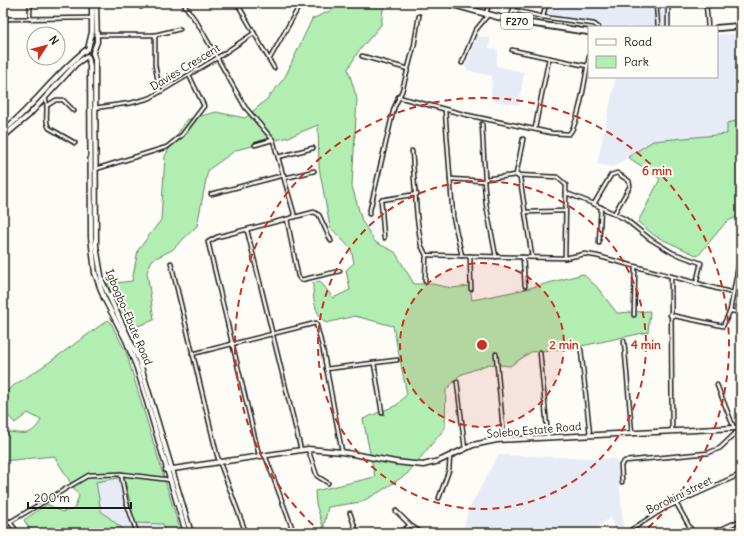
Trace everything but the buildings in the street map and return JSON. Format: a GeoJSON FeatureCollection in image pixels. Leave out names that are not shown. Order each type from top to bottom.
{"type":"FeatureCollection","features":[{"type":"Feature","properties":{"kind":"main road"},"geometry":{"type":"LineString","coordinates":[[3,131],[26,111],[73,61],[87,50],[92,32],[92,3]]}},
{"type":"Feature","properties":{"kind":"main road","name":"Igbogbo-Ebute Road"},"geometry":{"type":"LineString","coordinates":[[96,3],[97,42],[93,52],[95,58],[91,237],[95,273],[104,298],[126,340],[137,368],[169,469]]}},
{"type":"Feature","properties":{"kind":"main road","name":"F270"},"geometry":{"type":"LineString","coordinates":[[447,3],[509,20],[588,32]]}},
{"type":"Feature","properties":{"kind":"main road"},"geometry":{"type":"LineString","coordinates":[[718,28],[741,26]]}},
{"type":"Feature","properties":{"kind":"main road"},"geometry":{"type":"LineString","coordinates":[[3,137],[29,115],[76,64],[92,56],[93,52],[87,50]]}},
{"type":"Feature","properties":{"kind":"main road","name":"Igbogbo-Ebute Road"},"geometry":{"type":"LineString","coordinates":[[87,50],[90,66],[93,108],[96,169],[96,246],[99,268],[110,299],[139,360],[186,533]]}},
{"type":"Feature","properties":{"kind":"main road","name":"Solebo Estate Road"},"geometry":{"type":"LineString","coordinates":[[169,469],[308,449],[342,452],[396,462],[423,464],[438,461],[465,449],[497,440],[741,427]]}},
{"type":"Feature","properties":{"kind":"main road","name":"Igbogbo-Ebute Road"},"geometry":{"type":"LineString","coordinates":[[172,480],[191,533]]}},
{"type":"Feature","properties":{"kind":"street"},"geometry":{"type":"LineString","coordinates":[[30,3],[30,19]]}},
{"type":"Feature","properties":{"kind":"street"},"geometry":{"type":"LineString","coordinates":[[183,3],[198,24],[245,107],[273,140],[295,217]]}},
{"type":"Feature","properties":{"kind":"street"},"geometry":{"type":"LineString","coordinates":[[237,3],[274,68]]}},
{"type":"Feature","properties":{"kind":"street"},"geometry":{"type":"LineString","coordinates":[[269,60],[301,3]]}},
{"type":"Feature","properties":{"kind":"street"},"geometry":{"type":"LineString","coordinates":[[462,63],[476,31],[487,14],[489,3]]}},
{"type":"Feature","properties":{"kind":"street"},"geometry":{"type":"LineString","coordinates":[[509,20],[515,3]]}},
{"type":"Feature","properties":{"kind":"street"},"geometry":{"type":"LineString","coordinates":[[543,17],[546,3]]}},
{"type":"Feature","properties":{"kind":"street"},"geometry":{"type":"LineString","coordinates":[[656,3],[658,26]]}},
{"type":"Feature","properties":{"kind":"street"},"geometry":{"type":"LineString","coordinates":[[668,3],[668,26]]}},
{"type":"Feature","properties":{"kind":"street"},"geometry":{"type":"LineString","coordinates":[[706,3],[708,26]]}},
{"type":"Feature","properties":{"kind":"street"},"geometry":{"type":"LineString","coordinates":[[513,10],[543,17],[594,24],[597,26]]}},
{"type":"Feature","properties":{"kind":"street"},"geometry":{"type":"LineString","coordinates":[[369,214],[398,97],[401,95],[408,69],[420,16]]}},
{"type":"Feature","properties":{"kind":"street"},"geometry":{"type":"LineString","coordinates":[[3,19],[92,18]]}},
{"type":"Feature","properties":{"kind":"street"},"geometry":{"type":"LineString","coordinates":[[97,35],[155,35],[180,29]]}},
{"type":"Feature","properties":{"kind":"street","name":"Davies Crescent"},"geometry":{"type":"LineString","coordinates":[[93,108],[131,103],[150,98],[190,75],[254,33]]}},
{"type":"Feature","properties":{"kind":"street"},"geometry":{"type":"LineString","coordinates":[[155,35],[155,72],[160,92]]}},
{"type":"Feature","properties":{"kind":"street"},"geometry":{"type":"LineString","coordinates":[[512,50],[587,66]]}},
{"type":"Feature","properties":{"kind":"street"},"geometry":{"type":"LineString","coordinates":[[362,56],[408,69]]}},
{"type":"Feature","properties":{"kind":"street"},"geometry":{"type":"LineString","coordinates":[[535,128],[549,58]]}},
{"type":"Feature","properties":{"kind":"street"},"geometry":{"type":"LineString","coordinates":[[398,97],[446,110],[565,134],[572,131],[588,62]]}},
{"type":"Feature","properties":{"kind":"street"},"geometry":{"type":"LineString","coordinates":[[96,169],[167,147],[182,135],[204,106],[190,75]]}},
{"type":"Feature","properties":{"kind":"street"},"geometry":{"type":"LineString","coordinates":[[45,98],[47,105],[46,120],[49,128],[75,143]]}},
{"type":"Feature","properties":{"kind":"street"},"geometry":{"type":"LineString","coordinates":[[47,105],[56,100],[63,100],[74,111]]}},
{"type":"Feature","properties":{"kind":"street"},"geometry":{"type":"LineString","coordinates":[[446,110],[453,217],[462,256]]}},
{"type":"Feature","properties":{"kind":"street"},"geometry":{"type":"LineString","coordinates":[[482,124],[486,204],[496,257]]}},
{"type":"Feature","properties":{"kind":"street"},"geometry":{"type":"LineString","coordinates":[[516,175],[523,139]]}},
{"type":"Feature","properties":{"kind":"street"},"geometry":{"type":"LineString","coordinates":[[255,145],[273,140]]}},
{"type":"Feature","properties":{"kind":"street"},"geometry":{"type":"LineString","coordinates":[[278,157],[313,148]]}},
{"type":"Feature","properties":{"kind":"street"},"geometry":{"type":"LineString","coordinates":[[412,151],[421,245],[426,255],[425,281]]}},
{"type":"Feature","properties":{"kind":"street"},"geometry":{"type":"LineString","coordinates":[[210,194],[284,176],[314,171]]}},
{"type":"Feature","properties":{"kind":"street"},"geometry":{"type":"LineString","coordinates":[[594,204],[611,175],[616,173],[629,181],[630,186],[614,214]]}},
{"type":"Feature","properties":{"kind":"street"},"geometry":{"type":"LineString","coordinates":[[450,179],[484,180],[516,175],[557,177],[566,185],[565,258]]}},
{"type":"Feature","properties":{"kind":"street"},"geometry":{"type":"LineString","coordinates":[[516,175],[520,178],[532,257]]}},
{"type":"Feature","properties":{"kind":"street"},"geometry":{"type":"LineString","coordinates":[[566,193],[601,207],[635,226],[650,240],[701,263],[696,284]]}},
{"type":"Feature","properties":{"kind":"street"},"geometry":{"type":"LineString","coordinates":[[384,238],[381,200],[417,194]]}},
{"type":"Feature","properties":{"kind":"street"},"geometry":{"type":"LineString","coordinates":[[599,243],[601,207]]}},
{"type":"Feature","properties":{"kind":"street"},"geometry":{"type":"LineString","coordinates":[[526,212],[565,211]]}},
{"type":"Feature","properties":{"kind":"street"},"geometry":{"type":"LineString","coordinates":[[259,455],[208,242],[217,237],[295,217],[317,213],[331,241]]}},
{"type":"Feature","properties":{"kind":"street"},"geometry":{"type":"LineString","coordinates":[[287,219],[298,276],[301,280],[340,271]]}},
{"type":"Feature","properties":{"kind":"street"},"geometry":{"type":"LineString","coordinates":[[247,230],[300,450]]}},
{"type":"Feature","properties":{"kind":"street"},"geometry":{"type":"LineString","coordinates":[[670,315],[722,327],[730,311],[741,252]]}},
{"type":"Feature","properties":{"kind":"street"},"geometry":{"type":"LineString","coordinates":[[426,255],[565,258],[585,254],[733,293]]}},
{"type":"Feature","properties":{"kind":"street"},"geometry":{"type":"LineString","coordinates":[[470,256],[471,289]]}},
{"type":"Feature","properties":{"kind":"street"},"geometry":{"type":"LineString","coordinates":[[523,257],[525,286]]}},
{"type":"Feature","properties":{"kind":"street"},"geometry":{"type":"LineString","coordinates":[[171,263],[219,461],[246,533]]}},
{"type":"Feature","properties":{"kind":"street"},"geometry":{"type":"LineString","coordinates":[[634,315],[635,267]]}},
{"type":"Feature","properties":{"kind":"street"},"geometry":{"type":"LineString","coordinates":[[671,277],[670,315],[672,431]]}},
{"type":"Feature","properties":{"kind":"street"},"geometry":{"type":"LineString","coordinates":[[730,311],[741,312]]}},
{"type":"Feature","properties":{"kind":"street"},"geometry":{"type":"LineString","coordinates":[[192,354],[316,322],[342,452]]}},
{"type":"Feature","properties":{"kind":"street"},"geometry":{"type":"LineString","coordinates":[[624,341],[632,434]]}},
{"type":"Feature","properties":{"kind":"street"},"geometry":{"type":"LineString","coordinates":[[581,350],[590,434]]}},
{"type":"Feature","properties":{"kind":"street"},"geometry":{"type":"LineString","coordinates":[[540,352],[548,438]]}},
{"type":"Feature","properties":{"kind":"street"},"geometry":{"type":"LineString","coordinates":[[496,354],[504,440]]}},
{"type":"Feature","properties":{"kind":"street"},"geometry":{"type":"LineString","coordinates":[[326,369],[397,360]]}},
{"type":"Feature","properties":{"kind":"street"},"geometry":{"type":"LineString","coordinates":[[374,363],[382,413]]}},
{"type":"Feature","properties":{"kind":"street"},"geometry":{"type":"LineString","coordinates":[[458,382],[465,449]]}},
{"type":"Feature","properties":{"kind":"street"},"geometry":{"type":"LineString","coordinates":[[717,385],[735,428]]}},
{"type":"Feature","properties":{"kind":"street"},"geometry":{"type":"LineString","coordinates":[[622,482],[621,465],[625,461],[708,453],[720,448],[741,427]]}},
{"type":"Feature","properties":{"kind":"street"},"geometry":{"type":"LineString","coordinates":[[308,449],[317,476],[328,483]]}},
{"type":"Feature","properties":{"kind":"street"},"geometry":{"type":"LineString","coordinates":[[265,454],[294,533]]}},
{"type":"Feature","properties":{"kind":"street"},"geometry":{"type":"LineString","coordinates":[[439,498],[449,470],[450,456]]}},
{"type":"Feature","properties":{"kind":"street"},"geometry":{"type":"LineString","coordinates":[[3,526],[9,521],[23,515],[41,502],[89,475],[121,474],[172,480]]}},
{"type":"Feature","properties":{"kind":"street"},"geometry":{"type":"LineString","coordinates":[[121,474],[124,496],[137,533]]}},
{"type":"Feature","properties":{"kind":"street","name":"Borokini street"},"geometry":{"type":"LineString","coordinates":[[626,533],[653,515],[676,503],[741,474]]}},
{"type":"Feature","properties":{"kind":"street"},"geometry":{"type":"LineString","coordinates":[[676,503],[693,533]]}},
{"type":"Feature","properties":{"kind":"street"},"geometry":{"type":"LineString","coordinates":[[396,511],[410,525],[422,533]]}},
{"type":"Feature","properties":{"kind":"street"},"geometry":{"type":"LineString","coordinates":[[350,513],[357,533]]}},
{"type":"Feature","properties":{"kind":"street"},"geometry":{"type":"LineString","coordinates":[[713,533],[741,520]]}},
{"type":"Feature","properties":{"kind":"street"},"geometry":{"type":"LineString","coordinates":[[9,521],[18,533]]}},
{"type":"Feature","properties":{"kind":"street"},"geometry":{"type":"LineString","coordinates":[[400,533],[410,525]]}},
{"type":"Feature","properties":{"kind":"shaded area"},"geometry":{"type":"Polygon","coordinates":[[[547,3],[669,3],[668,26],[598,26],[545,18],[547,3]]]}},
{"type":"Feature","properties":{"kind":"shaded area"},"geometry":{"type":"Polygon","coordinates":[[[741,33],[741,120],[727,123],[727,134],[653,141],[613,167],[597,164],[616,78],[718,78],[718,35],[741,33]]]}},
{"type":"Feature","properties":{"kind":"shaded area"},"geometry":{"type":"Polygon","coordinates":[[[478,36],[490,38],[489,48],[498,50],[496,66],[524,72],[519,105],[493,101],[491,96],[492,76],[469,71],[465,67],[478,36]]]}},
{"type":"Feature","properties":{"kind":"shaded area"},"geometry":{"type":"Polygon","coordinates":[[[498,455],[617,459],[624,531],[615,533],[611,517],[590,533],[472,533],[464,527],[468,511],[498,455]]]}},
{"type":"Feature","properties":{"kind":"shaded area"},"geometry":{"type":"Polygon","coordinates":[[[124,477],[135,522],[163,524],[165,533],[128,533],[101,511],[96,482],[124,477]]]}},
{"type":"Feature","properties":{"kind":"green space"},"geometry":{"type":"Polygon","coordinates":[[[342,3],[384,3],[381,25],[358,52],[348,69],[357,99],[352,186],[362,221],[375,242],[395,252],[414,284],[432,284],[452,288],[470,286],[472,300],[522,290],[583,274],[597,287],[617,313],[650,311],[648,332],[572,348],[531,352],[510,366],[489,364],[460,375],[446,390],[445,428],[407,474],[361,502],[328,507],[324,525],[325,533],[316,504],[315,491],[375,477],[363,419],[397,405],[407,394],[393,326],[355,316],[326,323],[319,315],[315,305],[313,283],[320,281],[333,298],[350,290],[346,270],[354,263],[351,249],[330,227],[319,167],[318,125],[289,137],[236,150],[208,170],[197,226],[172,250],[152,260],[147,272],[154,320],[135,327],[120,310],[107,284],[132,281],[138,250],[161,220],[165,156],[186,120],[216,112],[245,118],[267,99],[285,77],[312,19],[336,8],[342,3]]]}},
{"type":"Feature","properties":{"kind":"green space"},"geometry":{"type":"Polygon","coordinates":[[[741,120],[741,215],[726,222],[698,256],[655,236],[638,222],[660,179],[628,157],[653,141],[727,134],[727,123],[741,120]]]}},
{"type":"Feature","properties":{"kind":"green space"},"geometry":{"type":"Polygon","coordinates":[[[108,320],[126,352],[181,533],[165,533],[163,524],[135,523],[124,477],[96,482],[101,511],[128,533],[93,533],[85,528],[82,533],[32,533],[24,520],[47,504],[62,512],[74,509],[79,496],[54,456],[3,461],[3,437],[9,432],[28,433],[35,429],[41,420],[28,413],[15,423],[6,411],[3,396],[10,388],[108,320]]]}}]}
